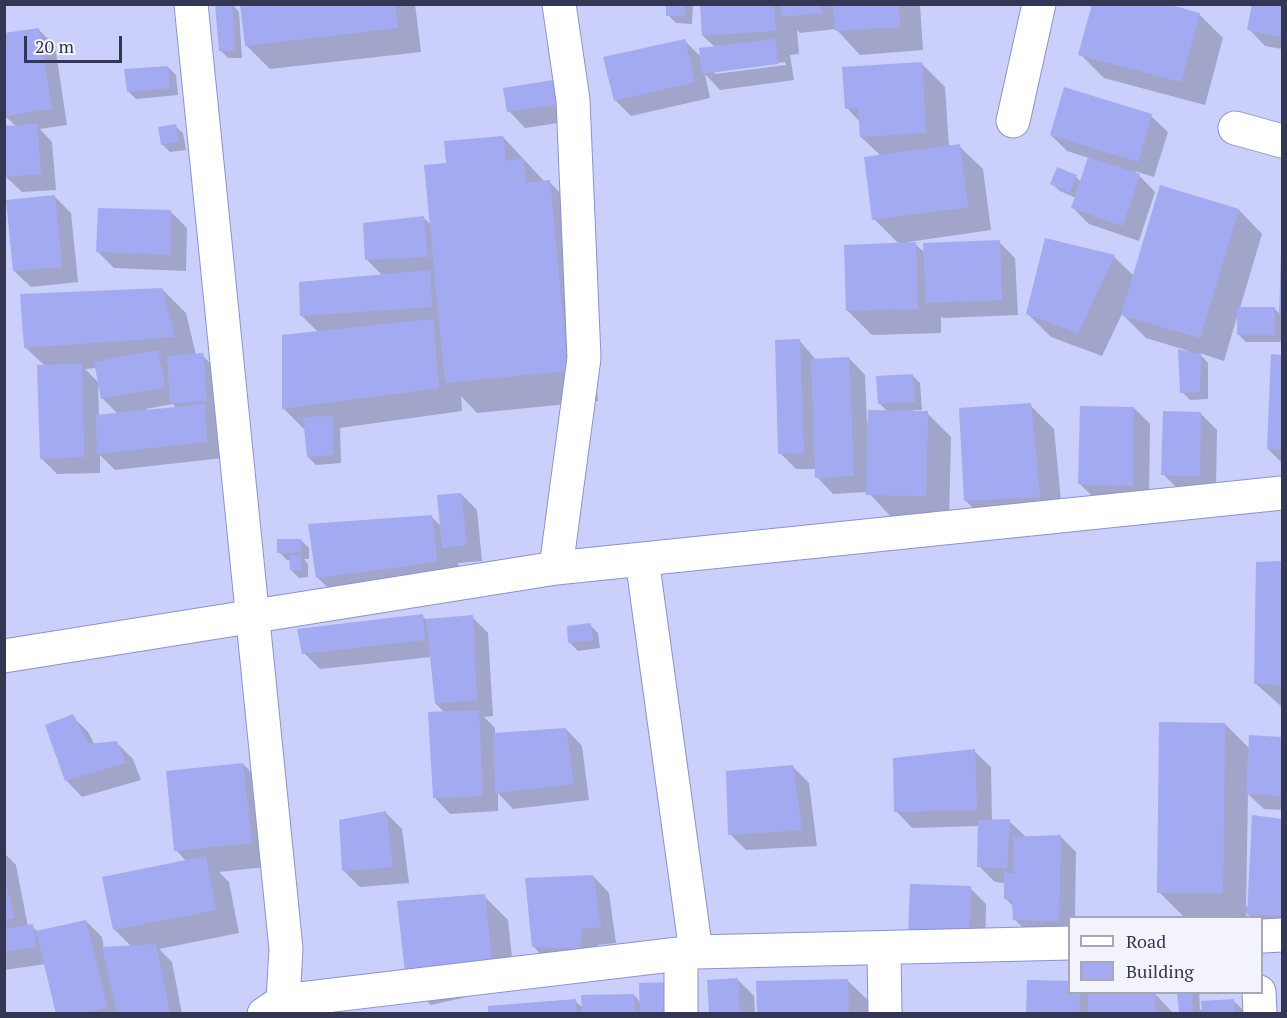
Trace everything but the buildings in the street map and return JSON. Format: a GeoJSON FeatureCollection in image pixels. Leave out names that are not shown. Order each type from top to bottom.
{"type":"FeatureCollection","features":[{"type":"Feature","properties":{"kind":"street"},"geometry":{"type":"LineString","coordinates":[[191,4],[286,949],[274,1007],[689,953],[1068,943]]}},
{"type":"Feature","properties":{"kind":"street"},"geometry":{"type":"LineString","coordinates":[[556,568],[584,358],[573,100],[559,4]]}},
{"type":"Feature","properties":{"kind":"street"},"geometry":{"type":"LineString","coordinates":[[1013,121],[1039,4]]}},
{"type":"Feature","properties":{"kind":"street"},"geometry":{"type":"LineString","coordinates":[[1235,128],[1282,141]]}},
{"type":"Feature","properties":{"kind":"street"},"geometry":{"type":"LineString","coordinates":[[4,656],[556,568],[1282,493]]}},
{"type":"Feature","properties":{"kind":"street"},"geometry":{"type":"LineString","coordinates":[[642,559],[689,953],[681,1014]]}},
{"type":"Feature","properties":{"kind":"street"},"geometry":{"type":"LineString","coordinates":[[1263,936],[1282,935]]}},
{"type":"Feature","properties":{"kind":"street"},"geometry":{"type":"LineString","coordinates":[[884,949],[885,1014]]}},
{"type":"Feature","properties":{"kind":"street"},"geometry":{"type":"LineString","coordinates":[[1259,994],[1260,1014]]}}]}
